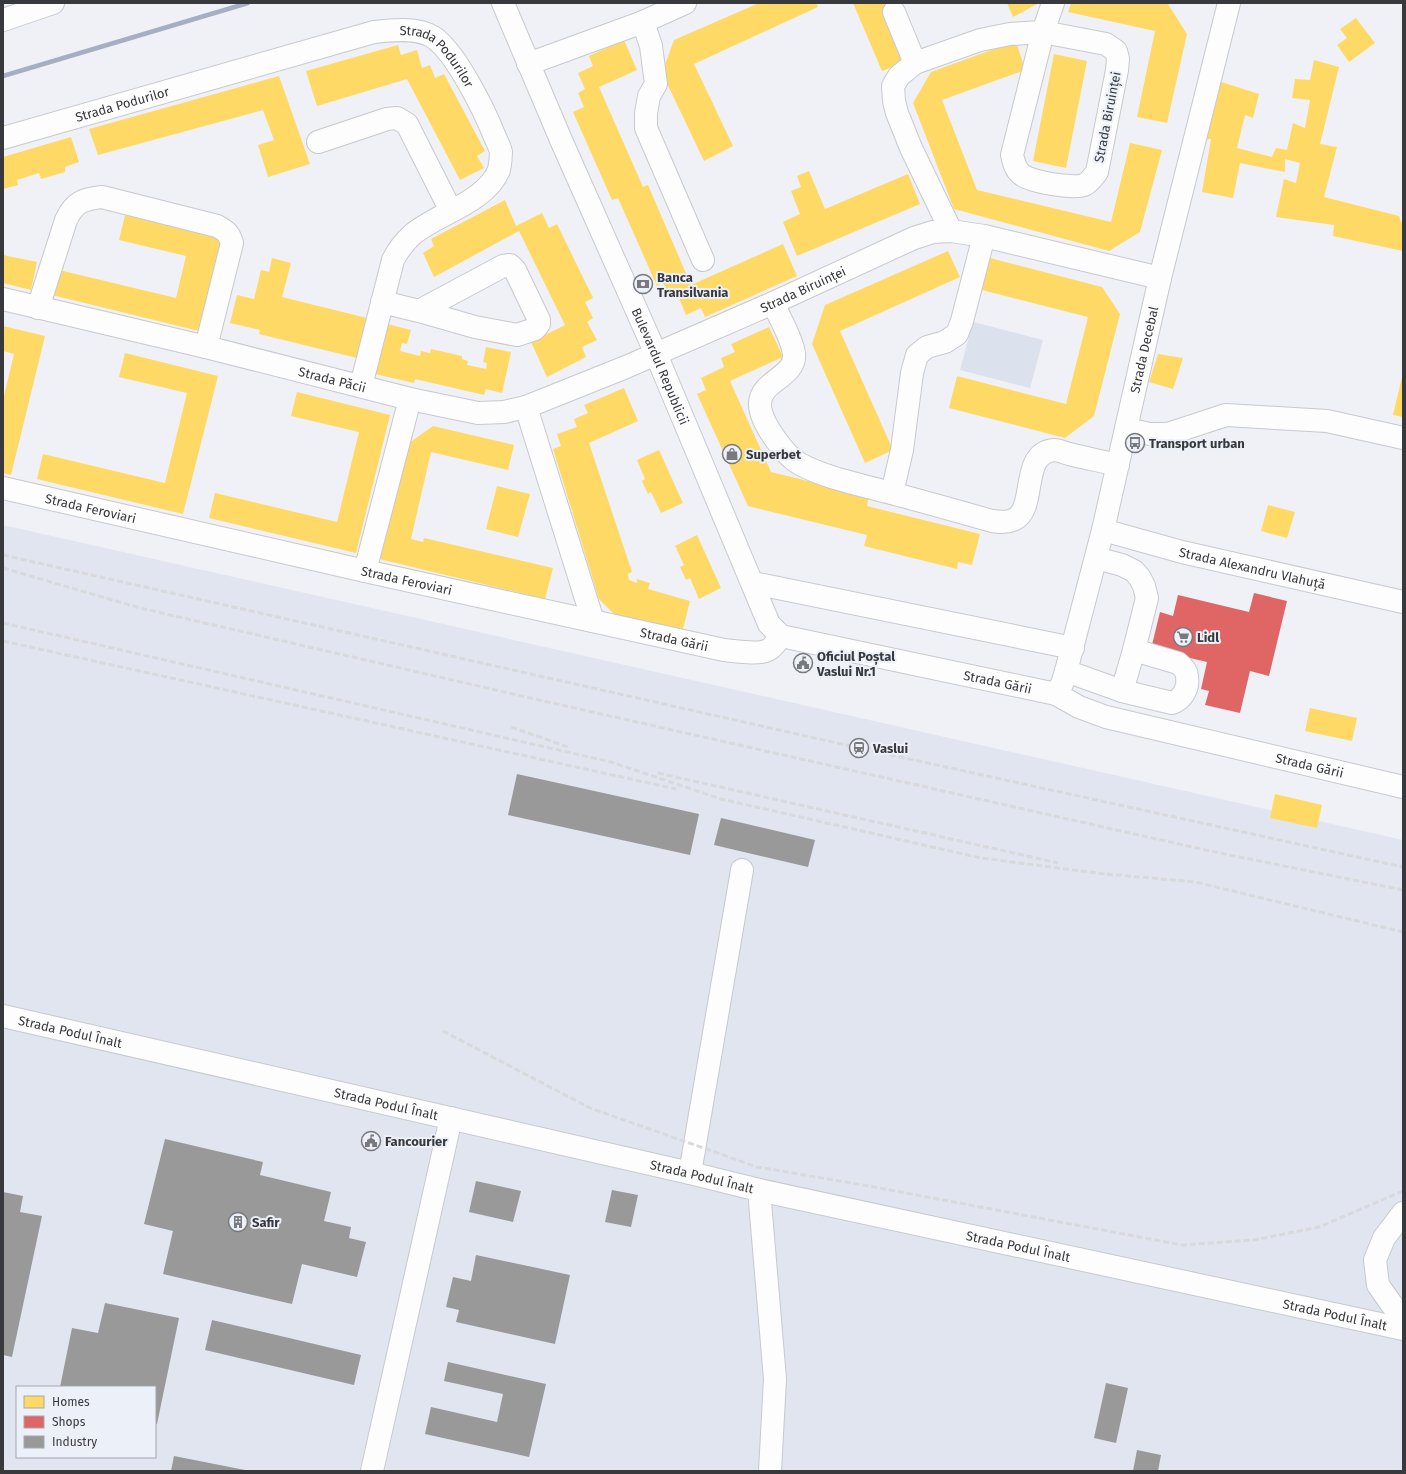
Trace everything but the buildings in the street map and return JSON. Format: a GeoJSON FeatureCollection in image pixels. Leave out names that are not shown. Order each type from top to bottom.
{"type":"FeatureCollection","features":[{"type":"Feature","properties":{"kind":"street"},"geometry":{"type":"LineString","coordinates":[[5,15],[53,3]]}},
{"type":"Feature","properties":{"kind":"street"},"geometry":{"type":"LineString","coordinates":[[528,64],[643,22],[685,3]]}},
{"type":"Feature","properties":{"kind":"street"},"geometry":{"type":"LineString","coordinates":[[1043,32],[1053,3]]}},
{"type":"Feature","properties":{"kind":"street","name":"Strada Decebal"},"geometry":{"type":"LineString","coordinates":[[1056,694],[1062,684],[1073,648],[1096,558],[1160,278],[1229,3]]}},
{"type":"Feature","properties":{"kind":"street","name":"Bulevardul Republicii"},"geometry":{"type":"LineString","coordinates":[[502,4],[656,354],[769,624],[781,636]]}},
{"type":"Feature","properties":{"kind":"street"},"geometry":{"type":"LineString","coordinates":[[894,12],[916,63]]}},
{"type":"Feature","properties":{"kind":"street"},"geometry":{"type":"LineString","coordinates":[[643,22],[651,46],[656,84],[649,96],[646,112],[646,128],[702,260]]}},
{"type":"Feature","properties":{"kind":"street","name":"Strada Podurilor"},"geometry":{"type":"LineString","coordinates":[[3,138],[374,32],[396,29],[417,32],[433,37],[448,52],[462,72],[478,101],[501,151],[500,168],[492,184],[466,203],[413,234],[399,248],[393,260],[361,386]]}},
{"type":"Feature","properties":{"kind":"street","name":"Strada Biruinței"},"geometry":{"type":"LineString","coordinates":[[951,231],[911,148],[894,101],[893,86],[899,76],[916,63],[980,40],[1010,34],[1043,32],[1106,44],[1116,51],[1118,59],[1111,106],[1097,172],[1092,180],[1083,185],[1074,186],[1035,180],[1022,176],[1015,167],[1012,155],[1043,32]]}},
{"type":"Feature","properties":{"kind":"street"},"geometry":{"type":"LineString","coordinates":[[318,142],[387,119],[397,118],[407,124],[451,211]]}},
{"type":"Feature","properties":{"kind":"street"},"geometry":{"type":"LineString","coordinates":[[38,308],[70,211],[78,203],[84,200],[102,197],[217,226],[227,231],[230,235],[232,243],[206,347]]}},
{"type":"Feature","properties":{"kind":"street","name":"Strada Biruinței"},"geometry":{"type":"LineString","coordinates":[[656,354],[774,303],[914,238],[934,232],[951,231],[984,236],[1160,278]]}},
{"type":"Feature","properties":{"kind":"street"},"geometry":{"type":"LineString","coordinates":[[892,493],[902,450],[912,373],[917,355],[927,347],[945,342],[957,334],[962,321],[984,236]]}},
{"type":"Feature","properties":{"kind":"street"},"geometry":{"type":"LineString","coordinates":[[382,302],[475,327],[517,335],[535,329],[539,324],[539,320],[515,270],[510,265],[503,266],[419,311]]}},
{"type":"Feature","properties":{"kind":"street","name":"Strada Păcii"},"geometry":{"type":"LineString","coordinates":[[3,299],[206,347],[410,399],[478,413],[504,412],[526,406],[656,354]]}},
{"type":"Feature","properties":{"kind":"street"},"geometry":{"type":"LineString","coordinates":[[774,303],[790,341],[794,354],[793,362],[787,372],[768,386],[763,392],[760,402],[760,411],[772,434],[785,453],[800,464],[842,480],[992,521],[1003,522],[1014,520],[1020,516],[1025,506],[1034,465],[1042,454],[1054,450],[1118,465]]}},
{"type":"Feature","properties":{"kind":"street"},"geometry":{"type":"LineString","coordinates":[[365,571],[410,399]]}},
{"type":"Feature","properties":{"kind":"street"},"geometry":{"type":"LineString","coordinates":[[526,406],[593,620]]}},
{"type":"Feature","properties":{"kind":"street"},"geometry":{"type":"LineString","coordinates":[[1126,429],[1150,434],[1168,434],[1226,415],[1327,421],[1403,438]]}},
{"type":"Feature","properties":{"kind":"street","name":"Strada Feroviari"},"geometry":{"type":"LineString","coordinates":[[3,488],[365,571],[593,620]]}},
{"type":"Feature","properties":{"kind":"street","name":"Strada Alexandru Vlahuță"},"geometry":{"type":"LineString","coordinates":[[1103,530],[1182,552],[1403,602]]}},
{"type":"Feature","properties":{"kind":"street"},"geometry":{"type":"LineString","coordinates":[[1096,558],[1122,565],[1134,571],[1144,586],[1147,598],[1122,691]]}},
{"type":"Feature","properties":{"kind":"street"},"geometry":{"type":"LineString","coordinates":[[753,584],[1073,648]]}},
{"type":"Feature","properties":{"kind":"street","name":"Strada Gării"},"geometry":{"type":"LineString","coordinates":[[593,620],[718,648],[738,651],[768,651],[781,636],[1056,694],[1079,707],[1106,717],[1403,787]]}},
{"type":"Feature","properties":{"kind":"street"},"geometry":{"type":"LineString","coordinates":[[1066,671],[1122,691],[1172,703],[1179,701],[1186,692],[1188,675],[1183,668],[1178,663],[1134,650]]}},
{"type":"Feature","properties":{"kind":"street"},"geometry":{"type":"LineString","coordinates":[[690,1173],[742,870]]}},
{"type":"Feature","properties":{"kind":"street","name":"Strada Podul Înalt"},"geometry":{"type":"LineString","coordinates":[[3,1016],[759,1190],[1403,1329]]}},
{"type":"Feature","properties":{"kind":"street"},"geometry":{"type":"LineString","coordinates":[[372,1471],[451,1118]]}},
{"type":"Feature","properties":{"kind":"street"},"geometry":{"type":"LineString","coordinates":[[759,1190],[775,1379],[770,1471]]}},
{"type":"Feature","properties":{"kind":"street","name":"Strada Podul Înalt"},"geometry":{"type":"LineString","coordinates":[[1403,1213],[1384,1238],[1375,1260],[1378,1285],[1395,1309],[1403,1316]]}},
{"type":"Feature","properties":{"kind":"shaded area"},"geometry":{"type":"Polygon","coordinates":[[[973,322],[1043,340],[1030,388],[960,370],[973,322]]]}},
{"type":"Feature","properties":{"kind":"shaded area"},"geometry":{"type":"Polygon","coordinates":[[[3,525],[1403,840],[1403,1471],[3,1471],[3,525]]]}},
{"type":"Feature","properties":{"kind":"waterway"},"geometry":{"type":"LineString","coordinates":[[3,76],[248,3]]}},
{"type":"Feature","properties":{"kind":"railway"},"geometry":{"type":"LineString","coordinates":[[3,555],[859,748],[1403,867]]}},
{"type":"Feature","properties":{"kind":"railway"},"geometry":{"type":"LineString","coordinates":[[3,568],[140,608],[539,700],[1210,851],[1403,890]]}},
{"type":"Feature","properties":{"kind":"railway"},"geometry":{"type":"LineString","coordinates":[[3,623],[611,762],[721,799],[981,858],[1113,875]]}},
{"type":"Feature","properties":{"kind":"railway"},"geometry":{"type":"LineString","coordinates":[[3,641],[676,789]]}},
{"type":"Feature","properties":{"kind":"railway"},"geometry":{"type":"LineString","coordinates":[[511,727],[568,747]]}},
{"type":"Feature","properties":{"kind":"railway"},"geometry":{"type":"LineString","coordinates":[[658,773],[1058,863]]}},
{"type":"Feature","properties":{"kind":"railway"},"geometry":{"type":"LineString","coordinates":[[1107,874],[1195,882],[1403,932]]}},
{"type":"Feature","properties":{"kind":"railway"},"geometry":{"type":"LineString","coordinates":[[443,1031],[590,1108],[757,1167],[869,1186],[1182,1245],[1254,1240],[1319,1227],[1403,1191]]}},
{"type":"Feature","properties":{"kind":"place","name":"Banca Transilvania"},"geometry":{"type":"Point","coordinates":[643,284]}},
{"type":"Feature","properties":{"kind":"place","name":"Transport urban"},"geometry":{"type":"Point","coordinates":[1135,443]}},
{"type":"Feature","properties":{"kind":"place","name":"Superbet"},"geometry":{"type":"Point","coordinates":[732,454]}},
{"type":"Feature","properties":{"kind":"place","name":"Lidl"},"geometry":{"type":"Point","coordinates":[1183,637]}},
{"type":"Feature","properties":{"kind":"place","name":"Oficiul Poștal Vaslui Nr.1"},"geometry":{"type":"Point","coordinates":[803,663]}},
{"type":"Feature","properties":{"kind":"place","name":"Vaslui"},"geometry":{"type":"Point","coordinates":[859,748]}},
{"type":"Feature","properties":{"kind":"place","name":"Fancourier"},"geometry":{"type":"Point","coordinates":[371,1141]}},
{"type":"Feature","properties":{"kind":"place","name":"Safir"},"geometry":{"type":"Point","coordinates":[238,1222]}}]}
